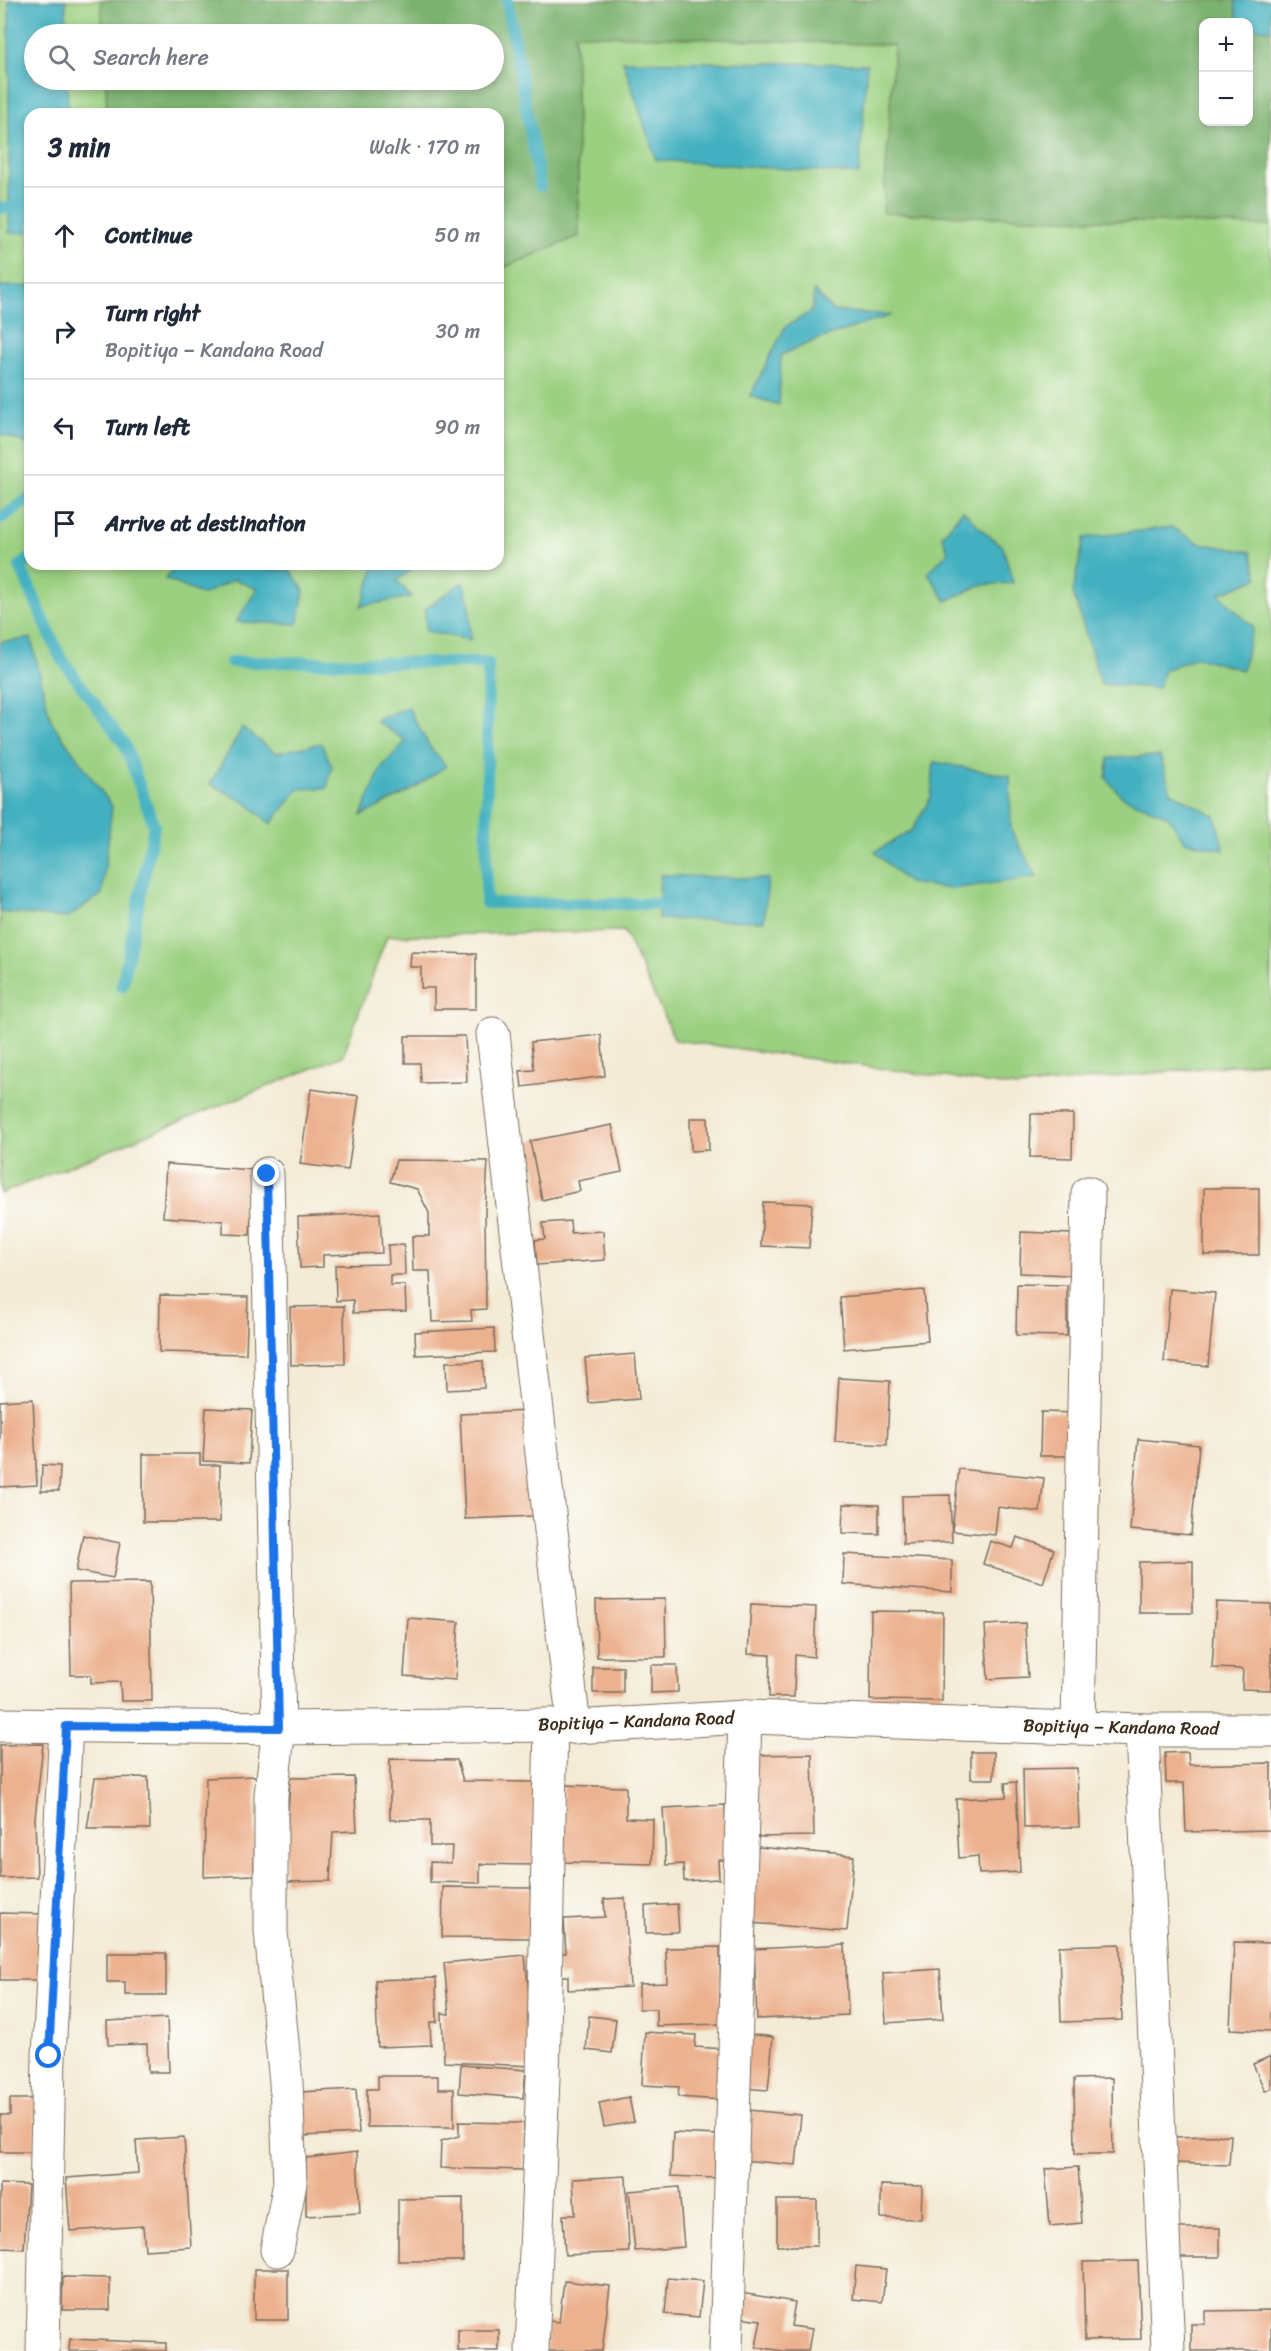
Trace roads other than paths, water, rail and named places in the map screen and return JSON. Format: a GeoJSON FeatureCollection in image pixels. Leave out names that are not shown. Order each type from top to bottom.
{"type":"FeatureCollection","features":[{"type":"Feature","properties":{"kind":"street"},"geometry":{"type":"LineString","coordinates":[[493,1034],[563,1726],[543,2078],[532,2351]]}},
{"type":"Feature","properties":{"kind":"street"},"geometry":{"type":"LineString","coordinates":[[267,1174],[279,1728],[271,1796],[271,1932],[285,2082],[290,2183],[277,2250]]}},
{"type":"Feature","properties":{"kind":"street"},"geometry":{"type":"LineString","coordinates":[[1078,1726],[1088,1193]]}},
{"type":"Feature","properties":{"kind":"street"},"geometry":{"type":"LineString","coordinates":[[726,2351],[745,1717]]}},
{"type":"Feature","properties":{"kind":"street","name":"Bopitiya – Kandana Road"},"geometry":{"type":"LineString","coordinates":[[0,1725],[279,1728],[563,1726],[745,1717],[1078,1726],[1142,1730],[1271,1730]]}},
{"type":"Feature","properties":{"kind":"street"},"geometry":{"type":"LineString","coordinates":[[43,2351],[49,2056],[66,1726]]}},
{"type":"Feature","properties":{"kind":"street"},"geometry":{"type":"LineString","coordinates":[[1142,1730],[1168,2351]]}},
{"type":"Feature","properties":{"kind":"water"},"geometry":{"type":"Polygon","coordinates":[[[9,0],[66,0],[66,24],[24,24],[24,90],[67,90],[68,108],[24,108],[24,232],[9,233],[9,0]]]}},
{"type":"Feature","properties":{"kind":"water"},"geometry":{"type":"Polygon","coordinates":[[[1235,0],[1271,0],[1271,30],[1253,28],[1253,18],[1237,18],[1235,0]]]}},
{"type":"Feature","properties":{"kind":"water"},"geometry":{"type":"Polygon","coordinates":[[[623,61],[867,64],[859,174],[656,160],[623,61]]]}},
{"type":"Feature","properties":{"kind":"water"},"geometry":{"type":"Polygon","coordinates":[[[0,286],[24,286],[24,443],[0,434],[0,286]]]}},
{"type":"Feature","properties":{"kind":"water"},"geometry":{"type":"Polygon","coordinates":[[[814,291],[833,311],[892,315],[816,340],[781,355],[779,405],[750,396],[785,327],[812,311],[814,291]]]}},
{"type":"Feature","properties":{"kind":"water"},"geometry":{"type":"Polygon","coordinates":[[[963,510],[1003,547],[1013,583],[981,585],[946,601],[928,573],[948,552],[942,536],[963,510]]]}},
{"type":"Feature","properties":{"kind":"water"},"geometry":{"type":"Polygon","coordinates":[[[1171,527],[1199,543],[1251,552],[1258,578],[1219,594],[1253,627],[1242,670],[1197,657],[1164,670],[1158,688],[1101,684],[1073,592],[1084,538],[1171,527]]]}},
{"type":"Feature","properties":{"kind":"water"},"geometry":{"type":"Polygon","coordinates":[[[172,570],[290,570],[304,590],[298,624],[236,622],[257,589],[234,579],[203,595],[165,579],[172,570]]]}},
{"type":"Feature","properties":{"kind":"water"},"geometry":{"type":"Polygon","coordinates":[[[373,570],[411,570],[397,581],[412,597],[361,606],[373,570]]]}},
{"type":"Feature","properties":{"kind":"water"},"geometry":{"type":"Polygon","coordinates":[[[463,582],[470,606],[470,640],[426,631],[425,609],[463,582]]]}},
{"type":"Feature","properties":{"kind":"water"},"geometry":{"type":"Polygon","coordinates":[[[31,638],[51,721],[112,806],[102,894],[67,918],[0,912],[0,642],[31,638]]]}},
{"type":"Feature","properties":{"kind":"water"},"geometry":{"type":"Polygon","coordinates":[[[408,707],[430,747],[446,766],[410,791],[361,816],[381,768],[406,741],[375,721],[408,707]]]}},
{"type":"Feature","properties":{"kind":"water"},"geometry":{"type":"Polygon","coordinates":[[[242,728],[276,753],[321,743],[332,766],[327,788],[299,789],[271,824],[245,802],[210,784],[242,728]]]}},
{"type":"Feature","properties":{"kind":"water"},"geometry":{"type":"Polygon","coordinates":[[[1160,756],[1171,792],[1215,816],[1224,850],[1184,841],[1168,816],[1122,797],[1106,778],[1109,758],[1160,756]]]}},
{"type":"Feature","properties":{"kind":"water"},"geometry":{"type":"Polygon","coordinates":[[[934,762],[1010,776],[1011,830],[1037,877],[952,889],[908,883],[875,852],[912,830],[931,797],[934,762]]]}},
{"type":"Feature","properties":{"kind":"water"},"geometry":{"type":"Polygon","coordinates":[[[660,875],[768,879],[764,921],[658,919],[660,875]]]}},
{"type":"Feature","properties":{"kind":"waterway"},"geometry":{"type":"LineString","coordinates":[[507,0],[540,186]]}},
{"type":"Feature","properties":{"kind":"waterway"},"geometry":{"type":"LineString","coordinates":[[0,208],[9,208]]}},
{"type":"Feature","properties":{"kind":"waterway"},"geometry":{"type":"LineString","coordinates":[[0,519],[24,502]]}},
{"type":"Feature","properties":{"kind":"waterway"},"geometry":{"type":"LineString","coordinates":[[24,563],[20,566],[60,657],[125,745],[154,826],[122,986]]}},
{"type":"Feature","properties":{"kind":"waterway"},"geometry":{"type":"LineString","coordinates":[[231,662],[488,663],[486,903],[672,904]]}}]}
